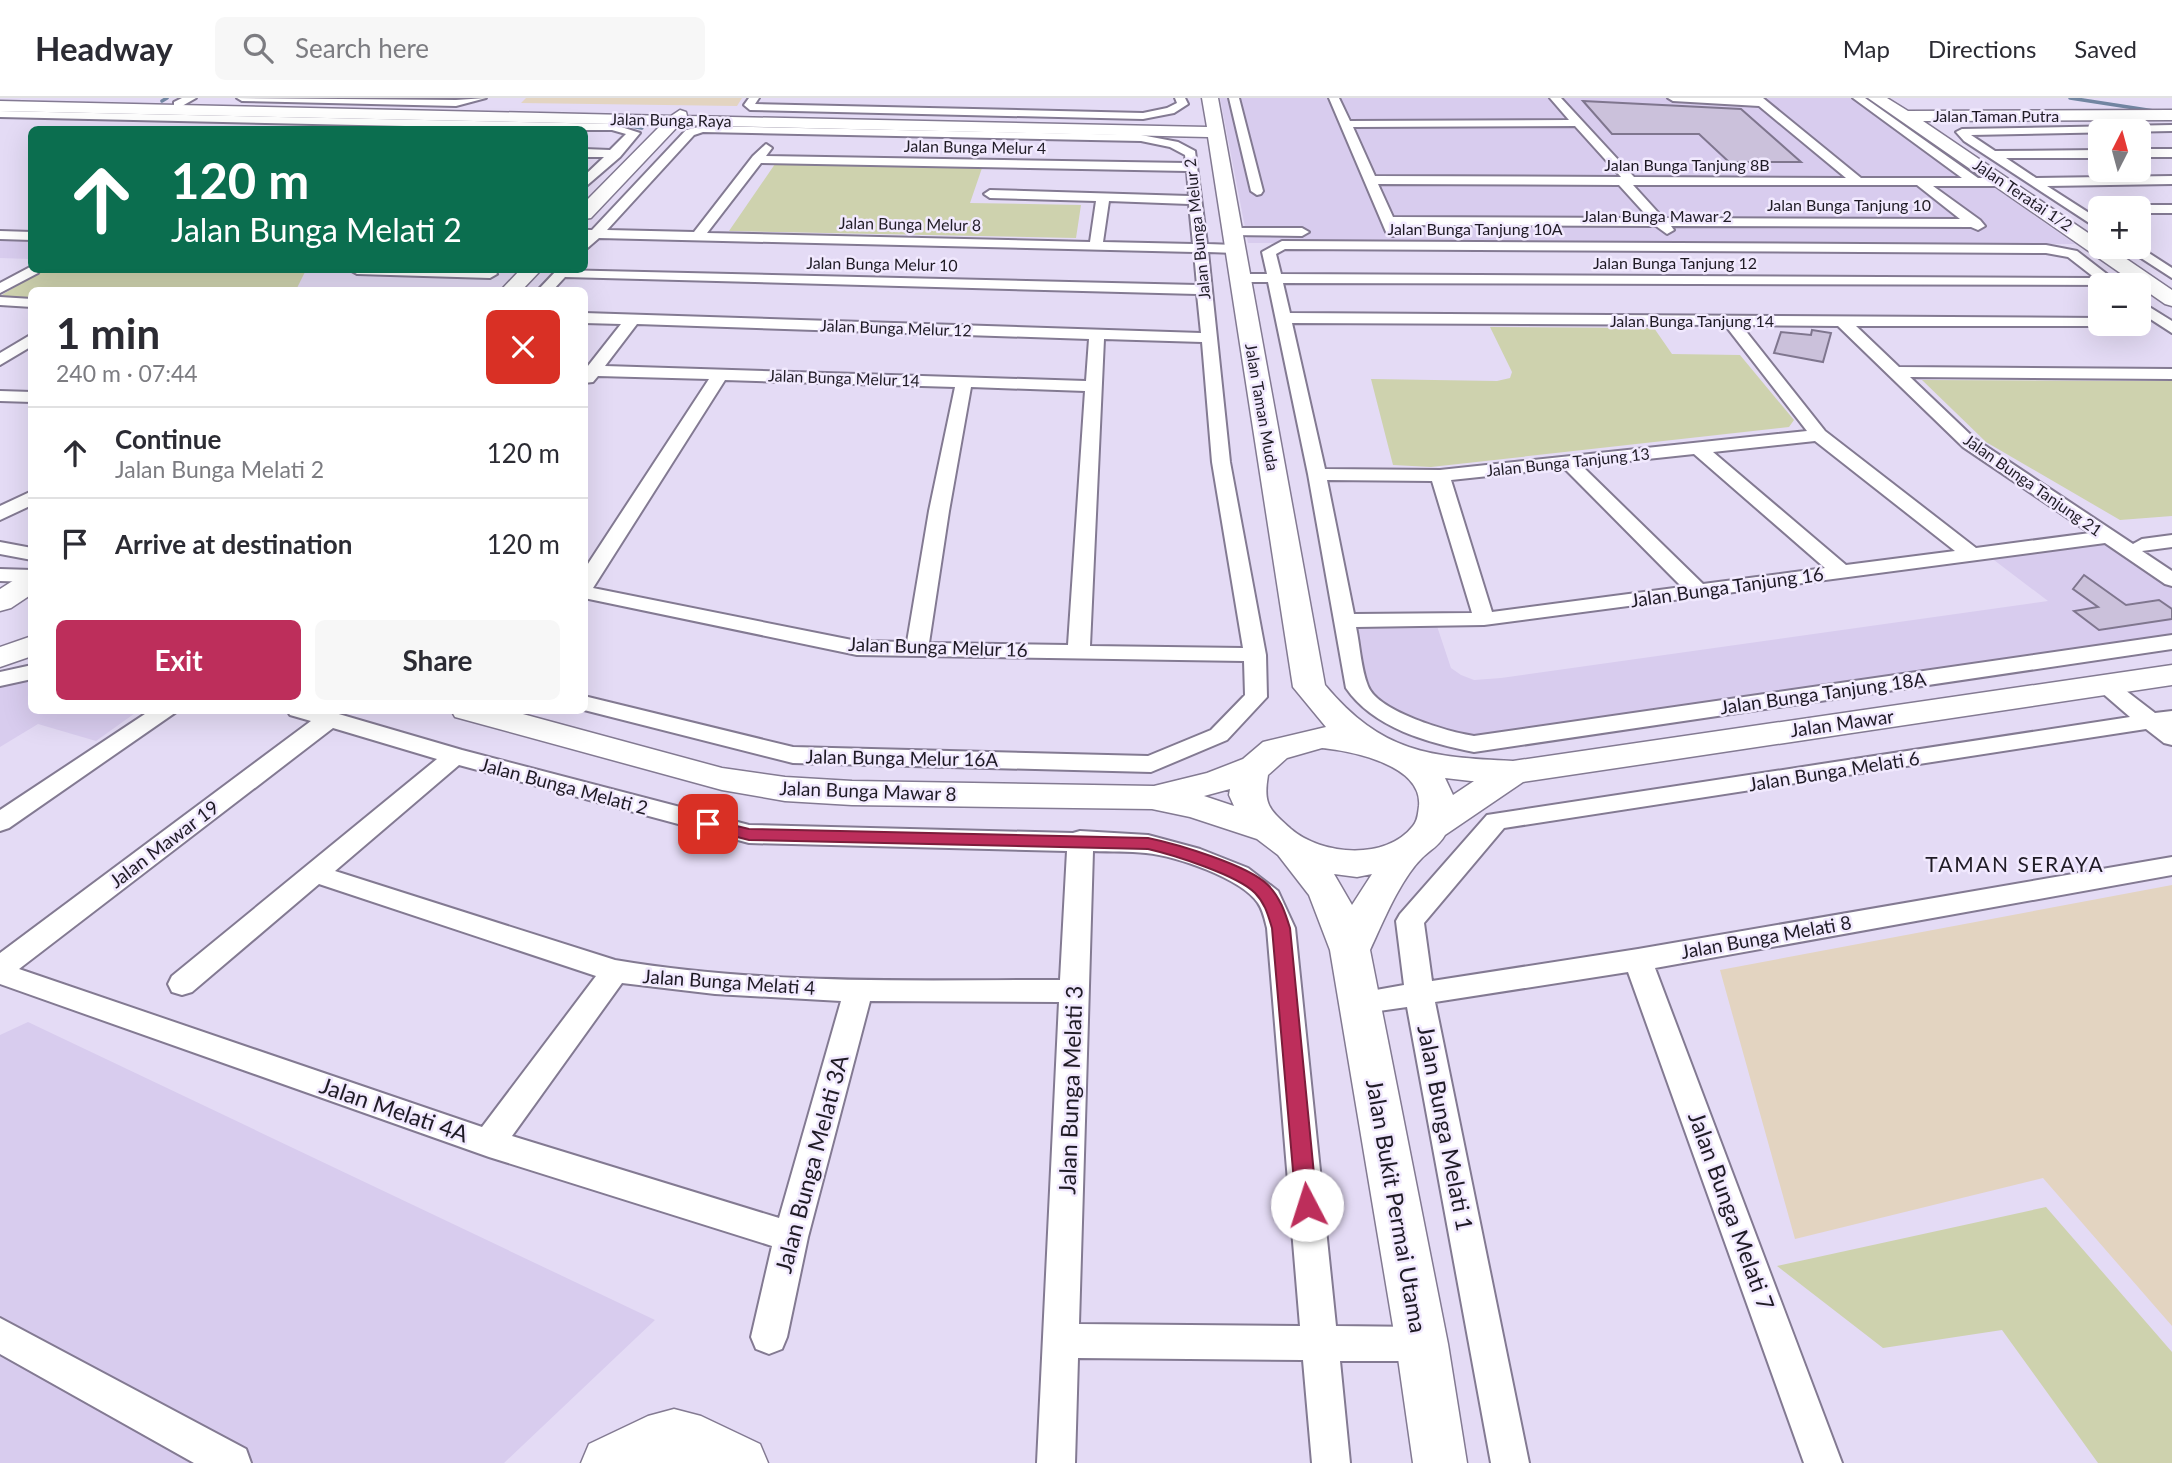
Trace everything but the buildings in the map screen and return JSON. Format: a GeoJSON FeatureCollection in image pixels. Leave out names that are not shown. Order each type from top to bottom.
{"type":"FeatureCollection","features":[{"type":"Feature","properties":{"kind":"street"},"geometry":{"type":"LineString","coordinates":[[242,98],[456,103],[483,116]]}},
{"type":"Feature","properties":{"kind":"street"},"geometry":{"type":"LineString","coordinates":[[483,116],[506,98]]}},
{"type":"Feature","properties":{"kind":"street"},"geometry":{"type":"LineString","coordinates":[[1234,98],[1257,191]]}},
{"type":"Feature","properties":{"kind":"street"},"geometry":{"type":"LineString","coordinates":[[1334,98],[1390,227]]}},
{"type":"Feature","properties":{"kind":"street"},"geometry":{"type":"LineString","coordinates":[[1555,98],[1670,233]]}},
{"type":"Feature","properties":{"kind":"street"},"geometry":{"type":"LineString","coordinates":[[1673,98],[1759,100],[1859,182]]}},
{"type":"Feature","properties":{"kind":"street"},"geometry":{"type":"LineString","coordinates":[[1857,98],[1975,182]]}},
{"type":"Feature","properties":{"kind":"street","name":"Jalan Teratai 1/2"},"geometry":{"type":"LineString","coordinates":[[1876,98],[1906,113],[2046,210],[2088,229]]}},
{"type":"Feature","properties":{"kind":"street","name":"Jalan Bunga Raya"},"geometry":{"type":"LineString","coordinates":[[0,99],[185,101],[483,116]]}},
{"type":"Feature","properties":{"kind":"street"},"geometry":{"type":"LineString","coordinates":[[1173,128],[1192,118],[1211,100]]}},
{"type":"Feature","properties":{"kind":"street","name":"Jalan Taman Muda"},"geometry":{"type":"LineString","coordinates":[[1211,100],[1309,687]]}},
{"type":"Feature","properties":{"kind":"street"},"geometry":{"type":"LineString","coordinates":[[752,103],[869,115],[1098,111],[1143,116],[1170,111],[1182,101]]}},
{"type":"Feature","properties":{"kind":"street","name":"Jalan Bunga Raya"},"geometry":{"type":"LineString","coordinates":[[0,106],[483,116],[869,115],[1173,128],[1216,136]]}},
{"type":"Feature","properties":{"kind":"street"},"geometry":{"type":"LineString","coordinates":[[261,120],[275,112]]}},
{"type":"Feature","properties":{"kind":"street"},"geometry":{"type":"LineString","coordinates":[[1906,113],[1959,119]]}},
{"type":"Feature","properties":{"kind":"street","name":"Jalan Taman Putra"},"geometry":{"type":"LineString","coordinates":[[1906,113],[1959,119],[2172,117]]}},
{"type":"Feature","properties":{"kind":"street"},"geometry":{"type":"LineString","coordinates":[[0,114],[401,126],[483,116],[631,130],[633,136],[588,179]]}},
{"type":"Feature","properties":{"kind":"street"},"geometry":{"type":"LineString","coordinates":[[588,209],[678,117]]}},
{"type":"Feature","properties":{"kind":"street","name":"Jalan Bunga Raya"},"geometry":{"type":"LineString","coordinates":[[678,117],[768,127],[1173,128]]}},
{"type":"Feature","properties":{"kind":"street"},"geometry":{"type":"LineString","coordinates":[[1941,139],[1945,127],[1959,119]]}},
{"type":"Feature","properties":{"kind":"street"},"geometry":{"type":"LineString","coordinates":[[225,120],[221,122],[227,126]]}},
{"type":"Feature","properties":{"kind":"street"},"geometry":{"type":"LineString","coordinates":[[1345,124],[1578,123]]}},
{"type":"Feature","properties":{"kind":"street"},"geometry":{"type":"LineString","coordinates":[[698,236],[757,159],[768,127]]}},
{"type":"Feature","properties":{"kind":"street","name":"Jalan Bunga Melur 2"},"geometry":{"type":"LineString","coordinates":[[591,234],[690,132],[703,129],[768,127],[1141,138],[1183,148],[1191,154],[1221,462],[1255,655],[1256,697],[1219,734]]}},
{"type":"Feature","properties":{"kind":"street"},"geometry":{"type":"LineString","coordinates":[[1173,128],[1204,139],[1216,136]]}},
{"type":"Feature","properties":{"kind":"street"},"geometry":{"type":"LineString","coordinates":[[2088,226],[2076,210],[1962,132],[2172,128]]}},
{"type":"Feature","properties":{"kind":"street"},"geometry":{"type":"LineString","coordinates":[[588,153],[616,153]]}},
{"type":"Feature","properties":{"kind":"street"},"geometry":{"type":"LineString","coordinates":[[2151,153],[2172,153]]}},
{"type":"Feature","properties":{"kind":"street"},"geometry":{"type":"LineString","coordinates":[[1992,155],[2088,154]]}},
{"type":"Feature","properties":{"kind":"street","name":"Jalan Bunga Melur 4"},"geometry":{"type":"LineString","coordinates":[[757,159],[1192,167]]}},
{"type":"Feature","properties":{"kind":"street","name":"Jalan Bunga Tanjung 8B"},"geometry":{"type":"LineString","coordinates":[[1370,180],[2004,182]]}},
{"type":"Feature","properties":{"kind":"street"},"geometry":{"type":"LineString","coordinates":[[2033,182],[2172,180]]}},
{"type":"Feature","properties":{"kind":"street"},"geometry":{"type":"LineString","coordinates":[[1920,182],[1990,234]]}},
{"type":"Feature","properties":{"kind":"street"},"geometry":{"type":"LineString","coordinates":[[990,194],[1195,200]]}},
{"type":"Feature","properties":{"kind":"street"},"geometry":{"type":"LineString","coordinates":[[1097,246],[1103,198]]}},
{"type":"Feature","properties":{"kind":"street"},"geometry":{"type":"LineString","coordinates":[[2046,210],[2088,210]]}},
{"type":"Feature","properties":{"kind":"street"},"geometry":{"type":"LineString","coordinates":[[2151,210],[2169,211]]}},
{"type":"Feature","properties":{"kind":"street","name":"Jalan Bunga Tanjung 10"},"geometry":{"type":"LineString","coordinates":[[1390,227],[1660,222],[1975,223]]}},
{"type":"Feature","properties":{"kind":"street"},"geometry":{"type":"LineString","coordinates":[[0,226],[28,228]]}},
{"type":"Feature","properties":{"kind":"street","name":"Jalan Bunga Mawar 2"},"geometry":{"type":"LineString","coordinates":[[1234,240],[1390,227],[1670,233],[1990,234],[2088,230]]}},
{"type":"Feature","properties":{"kind":"street","name":"Jalan Bunga Melur 8"},"geometry":{"type":"LineString","coordinates":[[591,234],[1202,248],[1234,240]]}},
{"type":"Feature","properties":{"kind":"street"},"geometry":{"type":"LineString","coordinates":[[0,235],[28,236]]}},
{"type":"Feature","properties":{"kind":"street","name":"Jalan Bunga Tanjung 10A"},"geometry":{"type":"LineString","coordinates":[[1274,278],[1269,252],[1282,245],[2046,249],[2072,254],[2097,273]]}},
{"type":"Feature","properties":{"kind":"street","name":"Jalan Teratai 1/2"},"geometry":{"type":"LineString","coordinates":[[2125,259],[2172,300]]}},
{"type":"Feature","properties":{"kind":"street"},"geometry":{"type":"LineString","coordinates":[[2149,259],[2172,274]]}},
{"type":"Feature","properties":{"kind":"street"},"geometry":{"type":"LineString","coordinates":[[4,284],[28,272]]}},
{"type":"Feature","properties":{"kind":"street","name":"Jalan Bunga Melur 10"},"geometry":{"type":"LineString","coordinates":[[588,272],[1203,290]]}},
{"type":"Feature","properties":{"kind":"street"},"geometry":{"type":"LineString","coordinates":[[476,287],[492,273]]}},
{"type":"Feature","properties":{"kind":"street"},"geometry":{"type":"LineString","coordinates":[[514,287],[528,273]]}},
{"type":"Feature","properties":{"kind":"street"},"geometry":{"type":"LineString","coordinates":[[548,287],[560,273]]}},
{"type":"Feature","properties":{"kind":"street","name":"Jalan Bunga Tanjung 12"},"geometry":{"type":"LineString","coordinates":[[1240,278],[2088,284]]}},
{"type":"Feature","properties":{"kind":"street"},"geometry":{"type":"LineString","coordinates":[[1274,278],[1317,474],[1345,621]]}},
{"type":"Feature","properties":{"kind":"street"},"geometry":{"type":"LineString","coordinates":[[0,301],[28,303]]}},
{"type":"Feature","properties":{"kind":"street"},"geometry":{"type":"LineString","coordinates":[[2151,313],[2168,326]]}},
{"type":"Feature","properties":{"kind":"street","name":"Jalan Bunga Melur 12"},"geometry":{"type":"LineString","coordinates":[[588,318],[1208,338]]}},
{"type":"Feature","properties":{"kind":"street","name":"Jalan Bunga Tanjung 14"},"geometry":{"type":"LineString","coordinates":[[1284,318],[2088,323]]}},
{"type":"Feature","properties":{"kind":"street"},"geometry":{"type":"LineString","coordinates":[[589,377],[633,319]]}},
{"type":"Feature","properties":{"kind":"street"},"geometry":{"type":"LineString","coordinates":[[1730,321],[1819,435],[1972,555]]}},
{"type":"Feature","properties":{"kind":"street","name":"Jalan Bunga Tanjung 21"},"geometry":{"type":"LineString","coordinates":[[1842,321],[1969,443],[2172,580]]}},
{"type":"Feature","properties":{"kind":"street"},"geometry":{"type":"LineString","coordinates":[[1079,651],[1097,334]]}},
{"type":"Feature","properties":{"kind":"street"},"geometry":{"type":"LineString","coordinates":[[0,360],[27,345]]}},
{"type":"Feature","properties":{"kind":"street"},"geometry":{"type":"LineString","coordinates":[[1895,372],[2172,373]]}},
{"type":"Feature","properties":{"kind":"street"},"geometry":{"type":"LineString","coordinates":[[588,580],[720,375]]}},
{"type":"Feature","properties":{"kind":"street","name":"Jalan Bunga Melur 14"},"geometry":{"type":"LineString","coordinates":[[589,377],[720,375],[1094,386]]}},
{"type":"Feature","properties":{"kind":"street"},"geometry":{"type":"LineString","coordinates":[[917,650],[939,510],[964,382]]}},
{"type":"Feature","properties":{"kind":"street"},"geometry":{"type":"LineString","coordinates":[[0,396],[28,397]]}},
{"type":"Feature","properties":{"kind":"street","name":"Jalan Bunga Tanjung 13"},"geometry":{"type":"LineString","coordinates":[[1317,474],[1440,476],[1819,435]]}},
{"type":"Feature","properties":{"kind":"street"},"geometry":{"type":"LineString","coordinates":[[1698,448],[1842,572]]}},
{"type":"Feature","properties":{"kind":"street"},"geometry":{"type":"LineString","coordinates":[[1569,463],[1698,591]]}},
{"type":"Feature","properties":{"kind":"street"},"geometry":{"type":"LineString","coordinates":[[1440,476],[1483,619]]}},
{"type":"Feature","properties":{"kind":"street"},"geometry":{"type":"LineString","coordinates":[[0,514],[28,499]]}},
{"type":"Feature","properties":{"kind":"street","name":"Jalan Bunga Tanjung 16"},"geometry":{"type":"LineString","coordinates":[[1345,621],[1483,619],[2108,537]]}},
{"type":"Feature","properties":{"kind":"street"},"geometry":{"type":"LineString","coordinates":[[2142,545],[2172,541]]}},
{"type":"Feature","properties":{"kind":"street"},"geometry":{"type":"LineString","coordinates":[[0,548],[28,553]]}},
{"type":"Feature","properties":{"kind":"street"},"geometry":{"type":"LineString","coordinates":[[0,594],[28,578]]}},
{"type":"Feature","properties":{"kind":"street"},"geometry":{"type":"LineString","coordinates":[[0,594],[28,583]]}},
{"type":"Feature","properties":{"kind":"street","name":"Jalan Bunga Melur 16"},"geometry":{"type":"LineString","coordinates":[[588,593],[857,648],[1255,655]]}},
{"type":"Feature","properties":{"kind":"street","name":"Jalan Bunga Tanjung 18A"},"geometry":{"type":"LineString","coordinates":[[1345,621],[1357,688],[1368,703],[1443,737],[1474,744],[2172,642]]}},
{"type":"Feature","properties":{"kind":"street"},"geometry":{"type":"LineString","coordinates":[[0,632],[12,637],[28,639]]}},
{"type":"Feature","properties":{"kind":"street"},"geometry":{"type":"LineString","coordinates":[[0,658],[28,647]]}},
{"type":"Feature","properties":{"kind":"street"},"geometry":{"type":"LineString","coordinates":[[0,679],[28,673]]}},
{"type":"Feature","properties":{"kind":"street","name":"Jalan Mawar"},"geometry":{"type":"LineString","coordinates":[[1408,761],[1471,770],[1513,772],[2172,675]]}},
{"type":"Feature","properties":{"kind":"street"},"geometry":{"type":"LineString","coordinates":[[2104,685],[2162,720],[2172,738]]}},
{"type":"Feature","properties":{"kind":"street"},"geometry":{"type":"LineString","coordinates":[[1350,950],[1376,896],[1421,838],[1437,813],[1431,785],[1408,761],[1373,744],[1334,717],[1309,687],[1246,786],[1249,807],[1278,838],[1315,857],[1366,862],[1389,858],[1421,838]]}},
{"type":"Feature","properties":{"kind":"street","name":"Jalan Bunga Melur 16A"},"geometry":{"type":"LineString","coordinates":[[588,704],[760,749],[826,758],[1151,764],[1219,734]]}},
{"type":"Feature","properties":{"kind":"street"},"geometry":{"type":"LineString","coordinates":[[0,822],[162,714]]}},
{"type":"Feature","properties":{"kind":"street","name":"Jalan Bunga Melati 2"},"geometry":{"type":"LineString","coordinates":[[310,714],[455,756],[749,834],[1080,840],[1148,844],[1173,849],[1237,874],[1261,888],[1274,905],[1281,928],[1331,1463]]}},
{"type":"Feature","properties":{"kind":"street","name":"Jalan Bunga Mawar 8"},"geometry":{"type":"LineString","coordinates":[[493,714],[722,779],[785,789],[852,793],[1152,797],[1196,806],[1278,838]]}},
{"type":"Feature","properties":{"kind":"street","name":"Jalan Mawar 19"},"geometry":{"type":"LineString","coordinates":[[0,971],[328,720]]}},
{"type":"Feature","properties":{"kind":"street","name":"Jalan Bunga Melati 6"},"geometry":{"type":"LineString","coordinates":[[1496,821],[2162,720]]}},
{"type":"Feature","properties":{"kind":"street"},"geometry":{"type":"LineString","coordinates":[[1266,757],[1299,740],[1322,737],[1348,738],[1373,744]]}},
{"type":"Feature","properties":{"kind":"street"},"geometry":{"type":"LineString","coordinates":[[182,984],[455,756]]}},
{"type":"Feature","properties":{"kind":"street","name":"Jalan Bunga Mawar 8"},"geometry":{"type":"LineString","coordinates":[[1152,797],[1216,782],[1266,757]]}},
{"type":"Feature","properties":{"kind":"street","name":"Jalan Mawar"},"geometry":{"type":"LineString","coordinates":[[1421,838],[1513,772]]}},
{"type":"Feature","properties":{"kind":"street","name":"Jalan Bunga Melati 1"},"geometry":{"type":"LineString","coordinates":[[1496,821],[1410,921],[1419,994],[1510,1463]]}},
{"type":"Feature","properties":{"kind":"street","name":"Jalan Bukit Permai Utama"},"geometry":{"type":"LineString","coordinates":[[1278,838],[1316,872],[1328,890],[1350,950],[1422,1344],[1440,1463]]}},
{"type":"Feature","properties":{"kind":"street","name":"Jalan Bunga Melati 3"},"geometry":{"type":"LineString","coordinates":[[1056,1463],[1063,1340],[1080,840]]}},
{"type":"Feature","properties":{"kind":"street","name":"Jalan Bunga Melati 8"},"geometry":{"type":"LineString","coordinates":[[1359,1003],[1638,960],[2172,866]]}},
{"type":"Feature","properties":{"kind":"street","name":"Jalan Bunga Melati 4"},"geometry":{"type":"LineString","coordinates":[[316,874],[615,971],[679,982],[858,991],[1074,991]]}},
{"type":"Feature","properties":{"kind":"street","name":"Jalan Bunga Melati 7"},"geometry":{"type":"LineString","coordinates":[[1638,960],[1824,1463]]}},
{"type":"Feature","properties":{"kind":"street","name":"Jalan Melati 4A"},"geometry":{"type":"LineString","coordinates":[[0,971],[489,1143],[791,1237]]}},
{"type":"Feature","properties":{"kind":"street"},"geometry":{"type":"LineString","coordinates":[[489,1143],[615,971]]}},
{"type":"Feature","properties":{"kind":"street","name":"Jalan Bunga Melati 3A"},"geometry":{"type":"LineString","coordinates":[[769,1337],[791,1237],[858,991]]}},
{"type":"Feature","properties":{"kind":"street"},"geometry":{"type":"LineString","coordinates":[[0,1335],[217,1460]]}},
{"type":"Feature","properties":{"kind":"street"},"geometry":{"type":"LineString","coordinates":[[1063,1340],[1422,1344]]}},
{"type":"Feature","properties":{"kind":"street"},"geometry":{"type":"LineString","coordinates":[[621,1459],[653,1439],[674,1435],[694,1439],[741,1463]]}},
{"type":"Feature","properties":{"kind":"shaded area"},"geometry":{"type":"Polygon","coordinates":[[[526,98],[742,98],[737,106],[521,103],[526,98]]]}},
{"type":"Feature","properties":{"kind":"shaded area"},"geometry":{"type":"Polygon","coordinates":[[[1220,98],[1866,98],[2075,244],[1248,243],[1220,98]]]}},
{"type":"Feature","properties":{"kind":"shaded area"},"geometry":{"type":"Polygon","coordinates":[[[0,237],[28,238],[28,259],[0,258],[0,237]]]}},
{"type":"Feature","properties":{"kind":"shaded area"},"geometry":{"type":"Polygon","coordinates":[[[2106,541],[2172,585],[2172,637],[1464,738],[1413,719],[1370,698],[1354,625],[1437,626],[1451,668],[1474,680],[1501,678],[2048,601],[1990,557],[2106,541]]]}},
{"type":"Feature","properties":{"kind":"shaded area"},"geometry":{"type":"Polygon","coordinates":[[[28,678],[28,714],[134,714],[96,741],[38,724],[0,747],[0,683],[28,678]]]}},
{"type":"Feature","properties":{"kind":"shaded area"},"geometry":{"type":"Polygon","coordinates":[[[2172,885],[2172,1326],[2043,1178],[1795,1239],[1720,970],[2172,885]]]}},
{"type":"Feature","properties":{"kind":"shaded area"},"geometry":{"type":"Polygon","coordinates":[[[28,1022],[655,1320],[504,1463],[0,1463],[0,1035],[28,1022]]]}},
{"type":"Feature","properties":{"kind":"green space"},"geometry":{"type":"Polygon","coordinates":[[[775,164],[982,168],[970,203],[1081,205],[1076,238],[729,231],[775,164]]]}},
{"type":"Feature","properties":{"kind":"green space"},"geometry":{"type":"Polygon","coordinates":[[[38,273],[304,273],[298,287],[28,287],[28,298],[0,296],[38,273]]]}},
{"type":"Feature","properties":{"kind":"green space"},"geometry":{"type":"Polygon","coordinates":[[[1490,327],[1654,328],[1672,354],[1740,355],[1794,420],[1789,427],[1431,467],[1393,465],[1371,379],[1497,381],[1510,378],[1512,372],[1490,327]]]}},
{"type":"Feature","properties":{"kind":"green space"},"geometry":{"type":"Polygon","coordinates":[[[1922,380],[2172,381],[2172,516],[2120,520],[1986,442],[1922,380]]]}},
{"type":"Feature","properties":{"kind":"green space"},"geometry":{"type":"Polygon","coordinates":[[[2046,1207],[2172,1352],[2172,1463],[2098,1463],[2002,1330],[1883,1348],[1777,1266],[2046,1207]]]}},
{"type":"Feature","properties":{"kind":"waterway"},"geometry":{"type":"LineString","coordinates":[[162,101],[167,98]]}},
{"type":"Feature","properties":{"kind":"waterway"},"geometry":{"type":"LineString","coordinates":[[2070,98],[2154,111]]}},
{"type":"Feature","properties":{"kind":"waterway"},"geometry":{"type":"LineString","coordinates":[[619,124],[642,128]]}},
{"type":"Feature","properties":{"kind":"district","name":"TAMAN SERAYA"},"geometry":{"type":"Point","coordinates":[2015,865]}},
{"type":"Feature","properties":{"kind":"route"},"geometry":{"type":"LineString","coordinates":[[708,824],[749,834],[1122,841],[1148,844],[1173,849],[1237,874],[1261,888],[1274,905],[1281,928],[1307,1205]]}}]}
